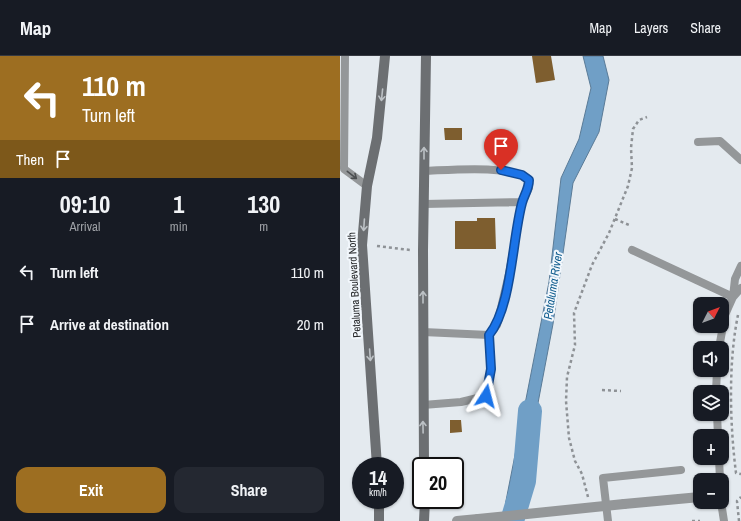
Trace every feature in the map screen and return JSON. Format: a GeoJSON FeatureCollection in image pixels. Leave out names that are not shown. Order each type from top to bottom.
{"type":"FeatureCollection","features":[{"type":"Feature","properties":{"kind":"main road","name":"Petaluma Boulevard North"},"geometry":{"type":"LineString","coordinates":[[376,457],[362,245],[367,186],[377,138],[385,56]]}},
{"type":"Feature","properties":{"kind":"main road"},"geometry":{"type":"LineString","coordinates":[[424,457],[423,332],[426,56]]}},
{"type":"Feature","properties":{"kind":"main road"},"geometry":{"type":"LineString","coordinates":[[379,509],[379,521]]}},
{"type":"Feature","properties":{"kind":"main road"},"geometry":{"type":"LineString","coordinates":[[424,509],[424,521]]}},
{"type":"Feature","properties":{"kind":"street"},"geometry":{"type":"LineString","coordinates":[[457,521],[693,498]]}},
{"type":"Feature","properties":{"kind":"lane"},"geometry":{"type":"LineString","coordinates":[[345,56],[344,169],[367,186]]}},
{"type":"Feature","properties":{"kind":"lane"},"geometry":{"type":"LineString","coordinates":[[698,142],[720,142],[741,160]]}},
{"type":"Feature","properties":{"kind":"lane"},"geometry":{"type":"LineString","coordinates":[[423,405],[461,402],[486,396],[491,369],[489,335],[497,325],[509,274],[522,202],[529,188],[529,180],[522,175],[501,170],[424,171]]}},
{"type":"Feature","properties":{"kind":"lane"},"geometry":{"type":"LineString","coordinates":[[424,204],[522,202]]}},
{"type":"Feature","properties":{"kind":"lane"},"geometry":{"type":"LineString","coordinates":[[632,250],[733,297]]}},
{"type":"Feature","properties":{"kind":"lane"},"geometry":{"type":"LineString","coordinates":[[720,341],[725,315],[733,297],[735,279],[741,266]]}},
{"type":"Feature","properties":{"kind":"lane"},"geometry":{"type":"LineString","coordinates":[[733,297],[741,288]]}},
{"type":"Feature","properties":{"kind":"lane"},"geometry":{"type":"LineString","coordinates":[[423,332],[489,335]]}},
{"type":"Feature","properties":{"kind":"lane"},"geometry":{"type":"LineString","coordinates":[[608,521],[603,478],[681,470]]}},
{"type":"Feature","properties":{"kind":"lane"},"geometry":{"type":"LineString","coordinates":[[722,509],[724,521]]}},
{"type":"Feature","properties":{"kind":"path"},"geometry":{"type":"LineString","coordinates":[[588,501],[582,474],[575,461],[569,438],[566,402],[567,377],[575,345],[574,313],[592,265],[615,218],[628,186],[632,168],[631,148],[633,129],[639,120],[647,117]]}},
{"type":"Feature","properties":{"kind":"path"},"geometry":{"type":"LineString","coordinates":[[615,218],[629,225]]}},
{"type":"Feature","properties":{"kind":"path"},"geometry":{"type":"LineString","coordinates":[[376,246],[410,250]]}},
{"type":"Feature","properties":{"kind":"path"},"geometry":{"type":"LineString","coordinates":[[739,310],[735,330],[733,357],[732,427],[736,473],[741,474]]}},
{"type":"Feature","properties":{"kind":"path"},"geometry":{"type":"LineString","coordinates":[[602,390],[621,391]]}},
{"type":"Feature","properties":{"kind":"path"},"geometry":{"type":"LineString","coordinates":[[739,521],[737,501],[741,497]]}},
{"type":"Feature","properties":{"kind":"path"},"geometry":{"type":"LineString","coordinates":[[692,521],[700,521]]}},
{"type":"Feature","properties":{"kind":"water"},"geometry":{"type":"Polygon","coordinates":[[[583,56],[603,56],[609,80],[599,132],[573,183],[553,324],[538,403],[519,474],[515,521],[502,521],[549,282],[561,178],[579,139],[591,88],[583,56]]]}},
{"type":"Feature","properties":{"kind":"pier"},"geometry":{"type":"Polygon","coordinates":[[[519,501],[517,521],[500,521],[504,503],[519,501]]]}},
{"type":"Feature","properties":{"kind":"building"},"geometry":{"type":"Polygon","coordinates":[[[532,56],[551,56],[555,80],[536,83],[532,56]]]}},
{"type":"Feature","properties":{"kind":"building"},"geometry":{"type":"Polygon","coordinates":[[[444,128],[462,128],[462,140],[445,140],[444,128]]]}},
{"type":"Feature","properties":{"kind":"building"},"geometry":{"type":"Polygon","coordinates":[[[477,218],[495,218],[496,249],[455,249],[455,221],[477,221],[477,218]]]}},
{"type":"Feature","properties":{"kind":"building"},"geometry":{"type":"Polygon","coordinates":[[[450,420],[461,420],[462,432],[450,433],[450,420]]]}},
{"type":"Feature","properties":{"kind":"waterway","name":"Petaluma River"},"geometry":{"type":"LineString","coordinates":[[512,521],[524,481],[530,411]]}},
{"type":"Feature","properties":{"kind":"route"},"geometry":{"type":"LineString","coordinates":[[486,396],[491,369],[489,335],[497,325],[509,274],[522,202],[529,188],[529,180],[522,175],[501,170]]}}]}
